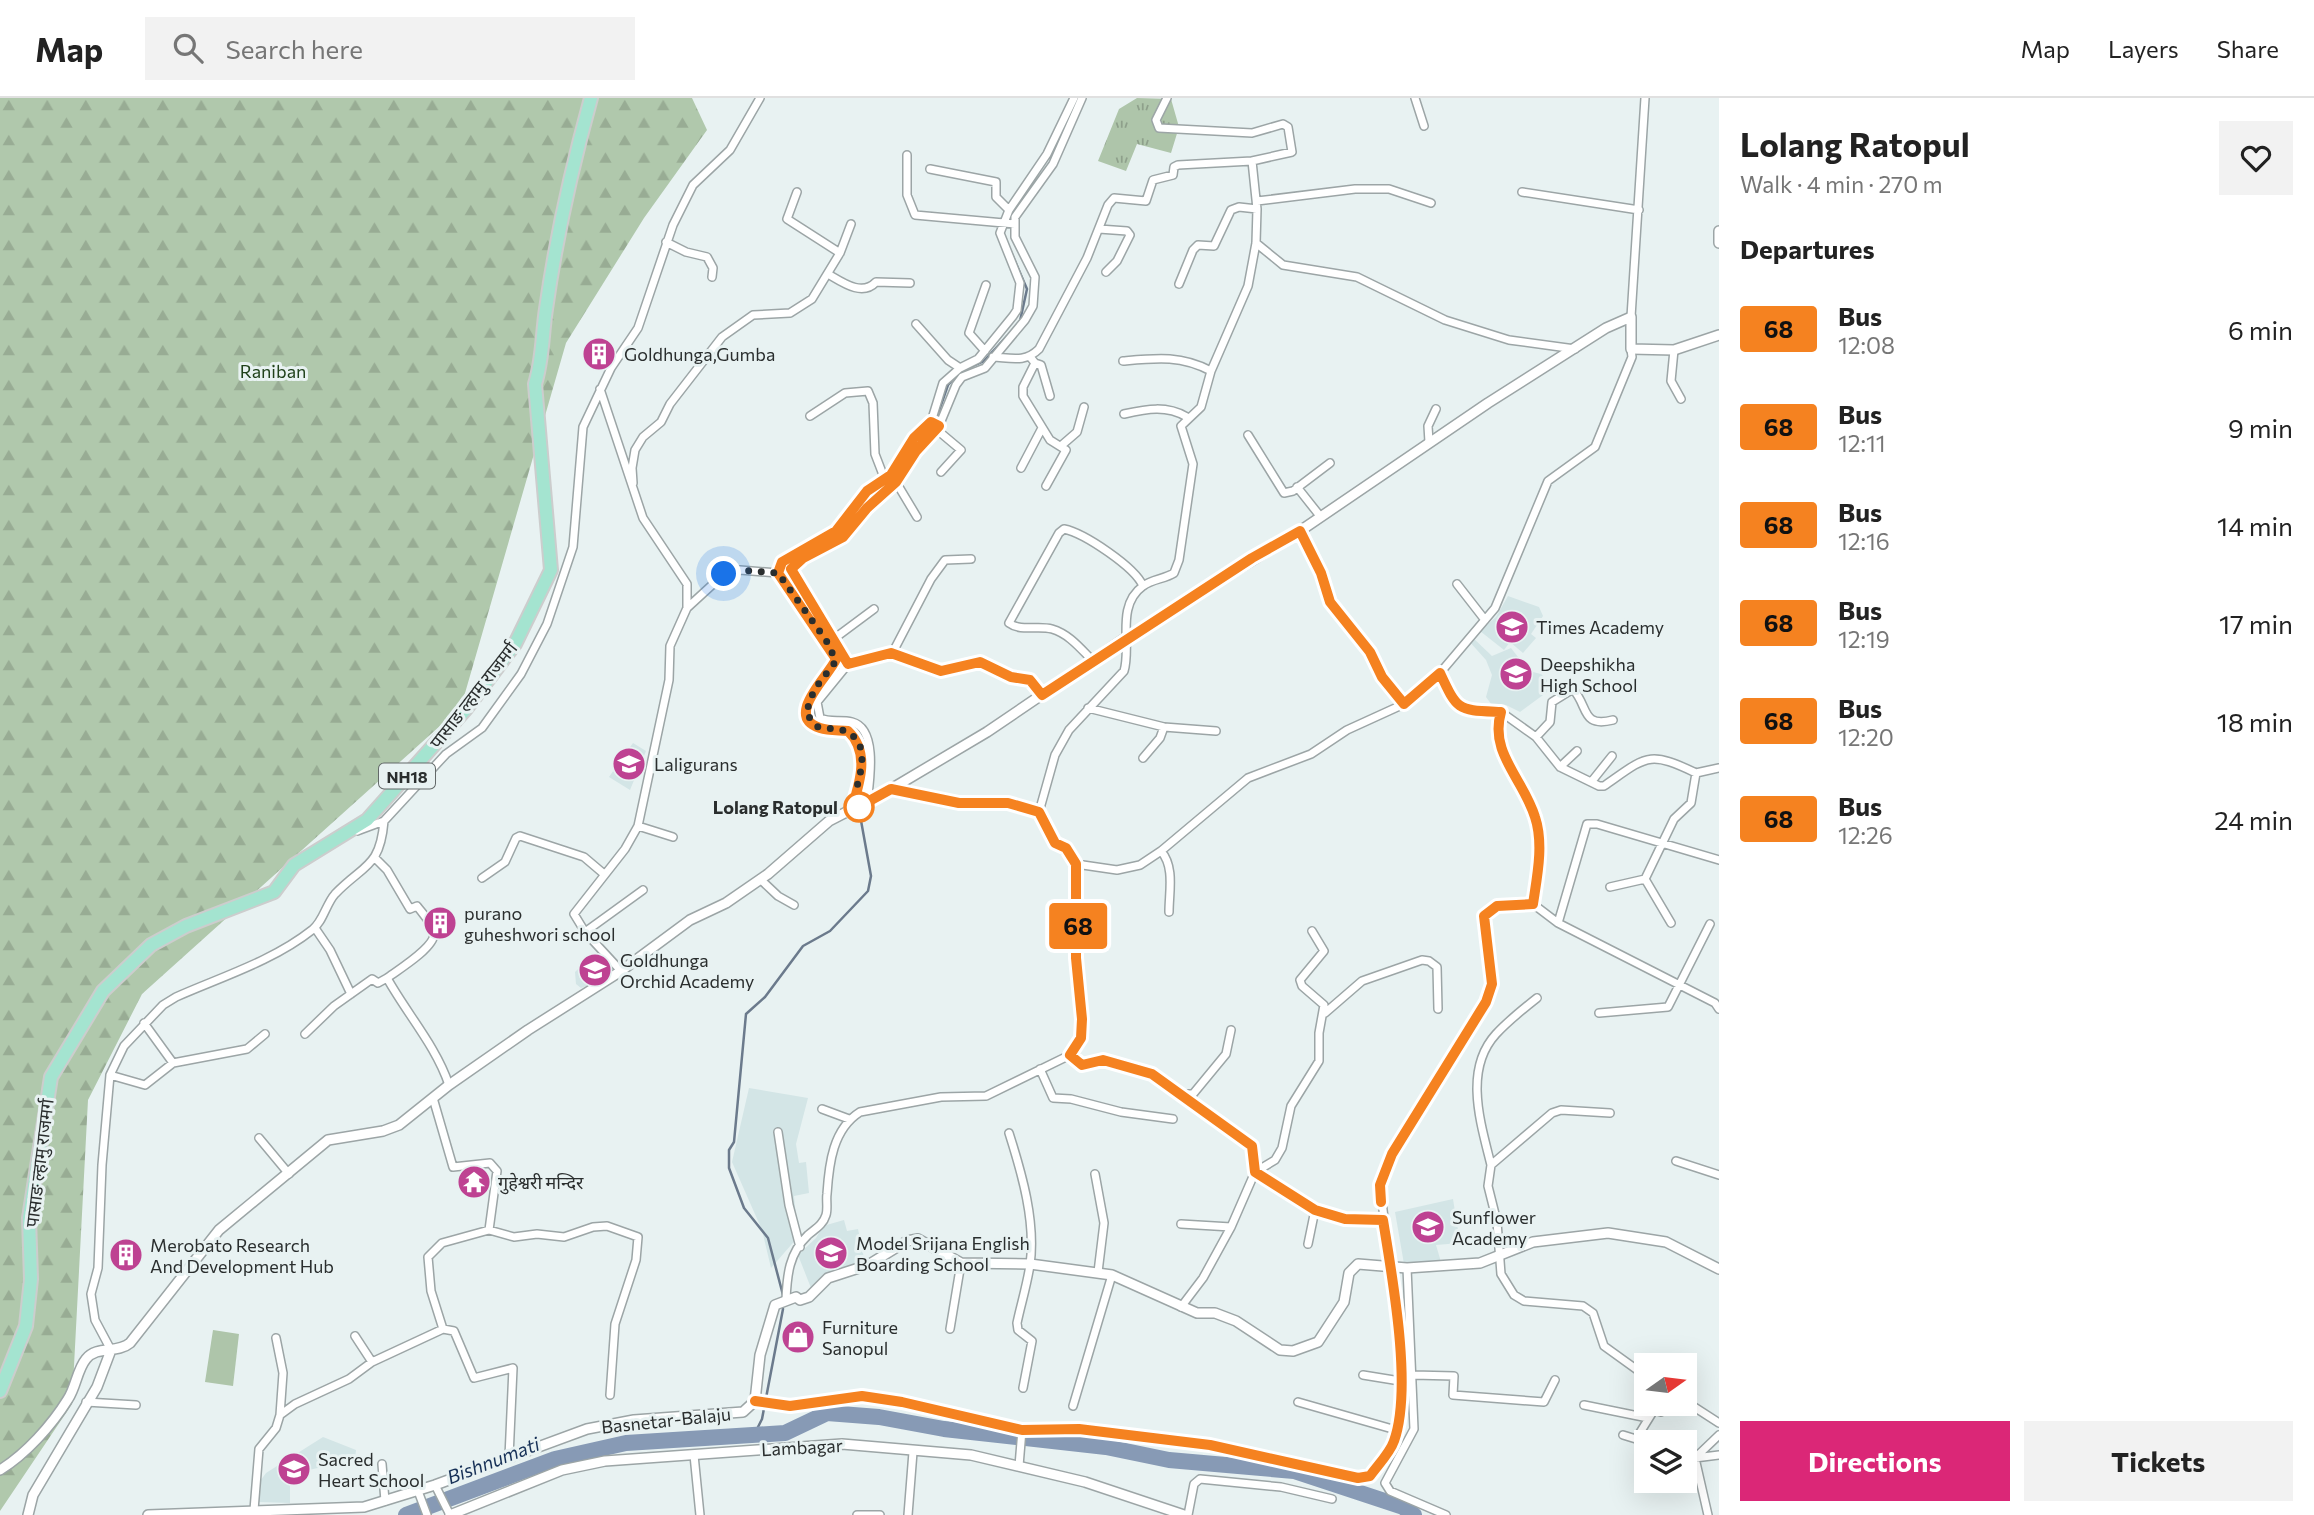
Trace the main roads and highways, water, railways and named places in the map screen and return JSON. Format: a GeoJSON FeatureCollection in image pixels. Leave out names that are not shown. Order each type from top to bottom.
{"type":"FeatureCollection","features":[{"type":"Feature","properties":{"kind":"main road","name":"पासाङ ल्हामु राजमर्ग"},"geometry":{"type":"LineString","coordinates":[[0,1391],[26,1326],[31,1279],[29,1217],[51,1077],[103,991],[151,945],[186,926],[274,892],[294,865],[367,820],[466,709],[514,644],[551,570],[535,384],[542,361],[545,311],[571,170],[591,98]]}},
{"type":"Feature","properties":{"kind":"waterway"},"geometry":{"type":"LineString","coordinates":[[1011,252],[1027,289],[1020,321]]}},
{"type":"Feature","properties":{"kind":"waterway"},"geometry":{"type":"LineString","coordinates":[[963,370],[984,361],[1007,336]]}},
{"type":"Feature","properties":{"kind":"waterway"},"geometry":{"type":"LineString","coordinates":[[871,493],[896,475],[910,451],[934,425],[948,385],[958,374]]}},
{"type":"Feature","properties":{"kind":"waterway"},"geometry":{"type":"LineString","coordinates":[[834,538],[844,528]]}},
{"type":"Feature","properties":{"kind":"waterway"},"geometry":{"type":"LineString","coordinates":[[791,560],[785,566],[787,575],[818,621]]}},
{"type":"Feature","properties":{"kind":"waterway"},"geometry":{"type":"LineString","coordinates":[[826,680],[838,666],[840,657]]}},
{"type":"Feature","properties":{"kind":"waterway"},"geometry":{"type":"LineString","coordinates":[[812,707],[812,716],[824,724]]}},
{"type":"Feature","properties":{"kind":"waterway"},"geometry":{"type":"LineString","coordinates":[[831,725],[854,727],[864,743],[866,761],[859,798]]}},
{"type":"Feature","properties":{"kind":"waterway"},"geometry":{"type":"LineString","coordinates":[[783,1295],[768,1238],[744,1208],[729,1168],[729,1150],[734,1142],[746,1014],[765,997],[803,946],[830,931],[868,891],[871,876],[860,815]]}},
{"type":"Feature","properties":{"kind":"waterway"},"geometry":{"type":"LineString","coordinates":[[753,1437],[762,1419],[783,1309]]}},
{"type":"Feature","properties":{"kind":"waterway","name":"Bishnumati"},"geometry":{"type":"LineString","coordinates":[[406,1515],[555,1459],[626,1443],[785,1433],[827,1413],[879,1417],[944,1429],[1106,1447],[1169,1460],[1294,1471],[1403,1507],[1414,1515]]}},
{"type":"Feature","properties":{"kind":"place","name":"Goldhunga,Gumba"},"geometry":{"type":"Point","coordinates":[599,354]}},
{"type":"Feature","properties":{"kind":"place","name":"Times Academy"},"geometry":{"type":"Point","coordinates":[1512,627]}},
{"type":"Feature","properties":{"kind":"place","name":"Deepshikha High School"},"geometry":{"type":"Point","coordinates":[1516,674]}},
{"type":"Feature","properties":{"kind":"place","name":"Laligurans"},"geometry":{"type":"Point","coordinates":[629,764]}},
{"type":"Feature","properties":{"kind":"place","name":"Lolang Ratopul"},"geometry":{"type":"Point","coordinates":[859,807]}},
{"type":"Feature","properties":{"kind":"place","name":"purano guheshwori school"},"geometry":{"type":"Point","coordinates":[440,923]}},
{"type":"Feature","properties":{"kind":"place","name":"Goldhunga Orchid Academy"},"geometry":{"type":"Point","coordinates":[595,970]}},
{"type":"Feature","properties":{"kind":"place","name":"गुहेश्वरी मन्दिर"},"geometry":{"type":"Point","coordinates":[474,1182]}},
{"type":"Feature","properties":{"kind":"place","name":"Sunflower Academy"},"geometry":{"type":"Point","coordinates":[1428,1227]}},
{"type":"Feature","properties":{"kind":"place","name":"Model Srijana English Boarding School"},"geometry":{"type":"Point","coordinates":[831,1253]}},
{"type":"Feature","properties":{"kind":"place","name":"Merobato Research And Development Hub"},"geometry":{"type":"Point","coordinates":[126,1255]}},
{"type":"Feature","properties":{"kind":"place","name":"Furniture Sanopul"},"geometry":{"type":"Point","coordinates":[798,1337]}},
{"type":"Feature","properties":{"kind":"place","name":"Sacred Heart School"},"geometry":{"type":"Point","coordinates":[294,1469]}},
{"type":"Feature","properties":{"kind":"park label","name":"Raniban"},"geometry":{"type":"Point","coordinates":[273,371]}}]}
